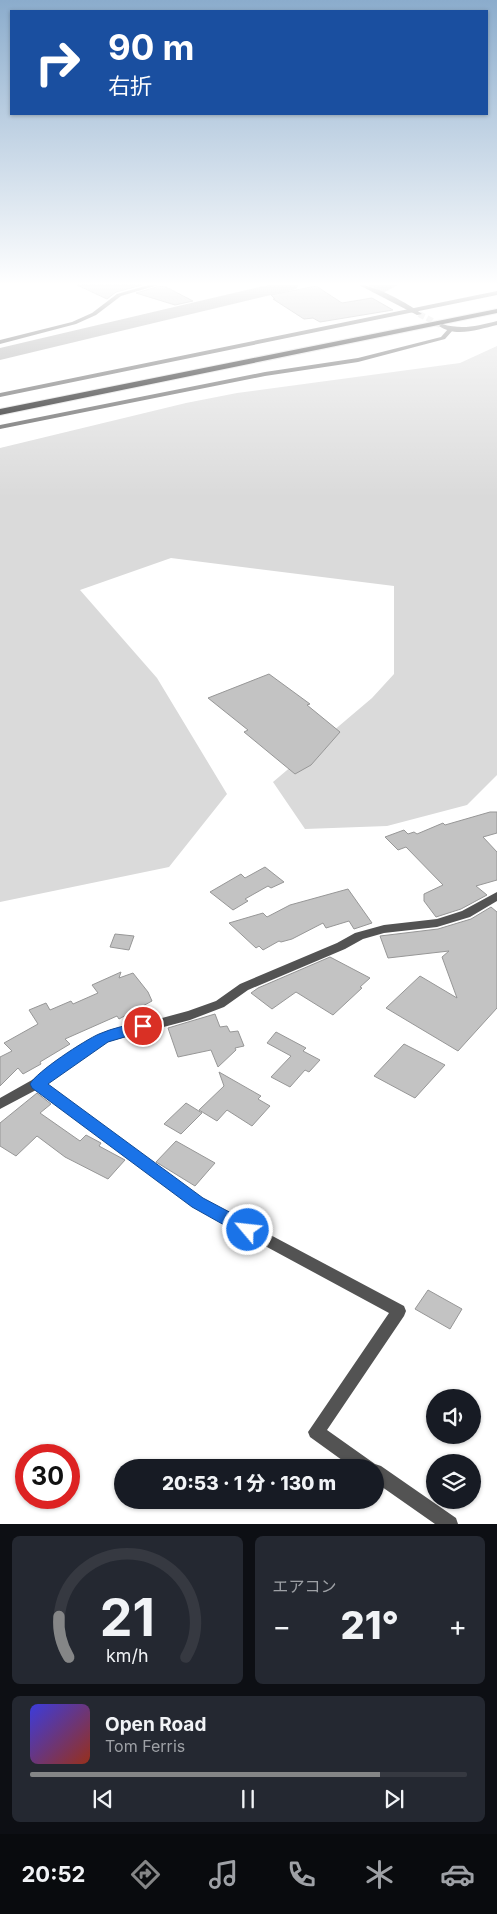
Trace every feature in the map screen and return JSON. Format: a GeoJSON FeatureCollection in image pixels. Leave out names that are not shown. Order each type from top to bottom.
{"type":"FeatureCollection","features":[{"type":"Feature","properties":{"kind":"highway"},"geometry":{"type":"LineString","coordinates":[[0,412],[275,356]]}},
{"type":"Feature","properties":{"kind":"street"},"geometry":{"type":"LineString","coordinates":[[0,395],[188,356]]}},
{"type":"Feature","properties":{"kind":"street"},"geometry":{"type":"LineString","coordinates":[[0,427],[265,374],[373,356]]}},
{"type":"Feature","properties":{"kind":"street"},"geometry":{"type":"LineString","coordinates":[[0,1104],[37,1084],[58,1067],[103,1038],[190,1015],[220,1004],[244,987],[341,946],[359,936],[384,929],[437,923],[466,914],[497,896]]}},
{"type":"Feature","properties":{"kind":"street"},"geometry":{"type":"LineString","coordinates":[[37,1084],[198,1203],[399,1312],[316,1432],[355,1459]]}},
{"type":"Feature","properties":{"kind":"street"},"geometry":{"type":"LineString","coordinates":[[384,1478],[450,1524]]}},
{"type":"Feature","properties":{"kind":"shaded area"},"geometry":{"type":"Polygon","coordinates":[[[475,356],[497,356],[497,775],[467,805],[387,826],[305,829],[273,782],[372,698],[394,674],[394,586],[171,558],[80,590],[157,678],[227,794],[169,867],[0,902],[0,448],[186,403],[237,393],[460,363],[475,356]]]}},
{"type":"Feature","properties":{"kind":"building"},"geometry":{"type":"Polygon","coordinates":[[[269,674],[310,704],[307,705],[340,732],[311,765],[295,774],[244,732],[248,730],[208,698],[269,674]]]}},
{"type":"Feature","properties":{"kind":"building"},"geometry":{"type":"Polygon","coordinates":[[[490,812],[497,812],[497,833],[483,837],[497,852],[497,880],[476,886],[487,895],[461,909],[436,917],[424,901],[424,894],[443,885],[406,847],[398,850],[385,837],[404,830],[408,834],[414,832],[417,834],[443,823],[445,825],[490,812]]]}},
{"type":"Feature","properties":{"kind":"building"},"geometry":{"type":"Polygon","coordinates":[[[265,867],[284,882],[271,888],[268,886],[245,899],[248,901],[233,910],[210,892],[241,874],[245,878],[265,867]]]}},
{"type":"Feature","properties":{"kind":"building"},"geometry":{"type":"Polygon","coordinates":[[[348,889],[372,923],[354,929],[349,921],[326,928],[323,923],[292,939],[279,941],[263,950],[259,946],[256,948],[229,923],[263,913],[267,917],[290,905],[348,889]]]}},
{"type":"Feature","properties":{"kind":"building"},"geometry":{"type":"Polygon","coordinates":[[[491,907],[497,912],[497,1008],[458,1051],[386,1008],[420,976],[457,998],[442,957],[449,951],[388,958],[380,936],[438,929],[471,919],[491,907]]]}},
{"type":"Feature","properties":{"kind":"building"},"geometry":{"type":"Polygon","coordinates":[[[115,934],[134,936],[129,950],[110,947],[115,934]]]}},
{"type":"Feature","properties":{"kind":"building"},"geometry":{"type":"Polygon","coordinates":[[[330,957],[370,978],[333,1015],[296,992],[272,1009],[251,993],[258,988],[330,957]]]}},
{"type":"Feature","properties":{"kind":"building"},"geometry":{"type":"Polygon","coordinates":[[[121,972],[119,978],[133,973],[148,992],[152,1001],[119,1019],[117,1016],[65,1039],[70,1044],[23,1074],[18,1068],[0,1086],[0,1057],[12,1051],[4,1043],[38,1024],[29,1010],[46,1003],[50,1010],[71,1001],[73,1004],[98,993],[92,985],[121,972]]]}},
{"type":"Feature","properties":{"kind":"building"},"geometry":{"type":"Polygon","coordinates":[[[215,1014],[220,1027],[227,1026],[230,1032],[238,1031],[244,1046],[235,1048],[236,1050],[218,1067],[211,1050],[178,1057],[168,1028],[215,1014]]]}},
{"type":"Feature","properties":{"kind":"building"},"geometry":{"type":"Polygon","coordinates":[[[276,1032],[306,1048],[303,1051],[320,1060],[309,1072],[305,1070],[290,1087],[271,1077],[291,1056],[267,1043],[276,1032]]]}},
{"type":"Feature","properties":{"kind":"building"},"geometry":{"type":"Polygon","coordinates":[[[404,1044],[445,1065],[415,1098],[374,1076],[404,1044]]]}},
{"type":"Feature","properties":{"kind":"building"},"geometry":{"type":"Polygon","coordinates":[[[219,1072],[261,1096],[258,1099],[270,1106],[252,1126],[227,1110],[217,1121],[199,1110],[224,1086],[219,1072]]]}},
{"type":"Feature","properties":{"kind":"building"},"geometry":{"type":"Polygon","coordinates":[[[37,1093],[51,1104],[40,1113],[80,1141],[86,1135],[101,1143],[99,1146],[125,1160],[108,1179],[65,1157],[37,1136],[16,1156],[0,1146],[0,1123],[37,1093]]]}},
{"type":"Feature","properties":{"kind":"building"},"geometry":{"type":"Polygon","coordinates":[[[186,1103],[202,1113],[181,1134],[164,1124],[186,1103]]]}},
{"type":"Feature","properties":{"kind":"building"},"geometry":{"type":"Polygon","coordinates":[[[176,1141],[215,1163],[195,1186],[156,1162],[176,1141]]]}},
{"type":"Feature","properties":{"kind":"building"},"geometry":{"type":"Polygon","coordinates":[[[428,1290],[462,1309],[450,1329],[415,1309],[428,1290]]]}},
{"type":"Feature","properties":{"kind":"route"},"geometry":{"type":"LineString","coordinates":[[143,1026],[103,1038],[58,1067],[37,1084],[198,1203],[248,1230]]}}]}
